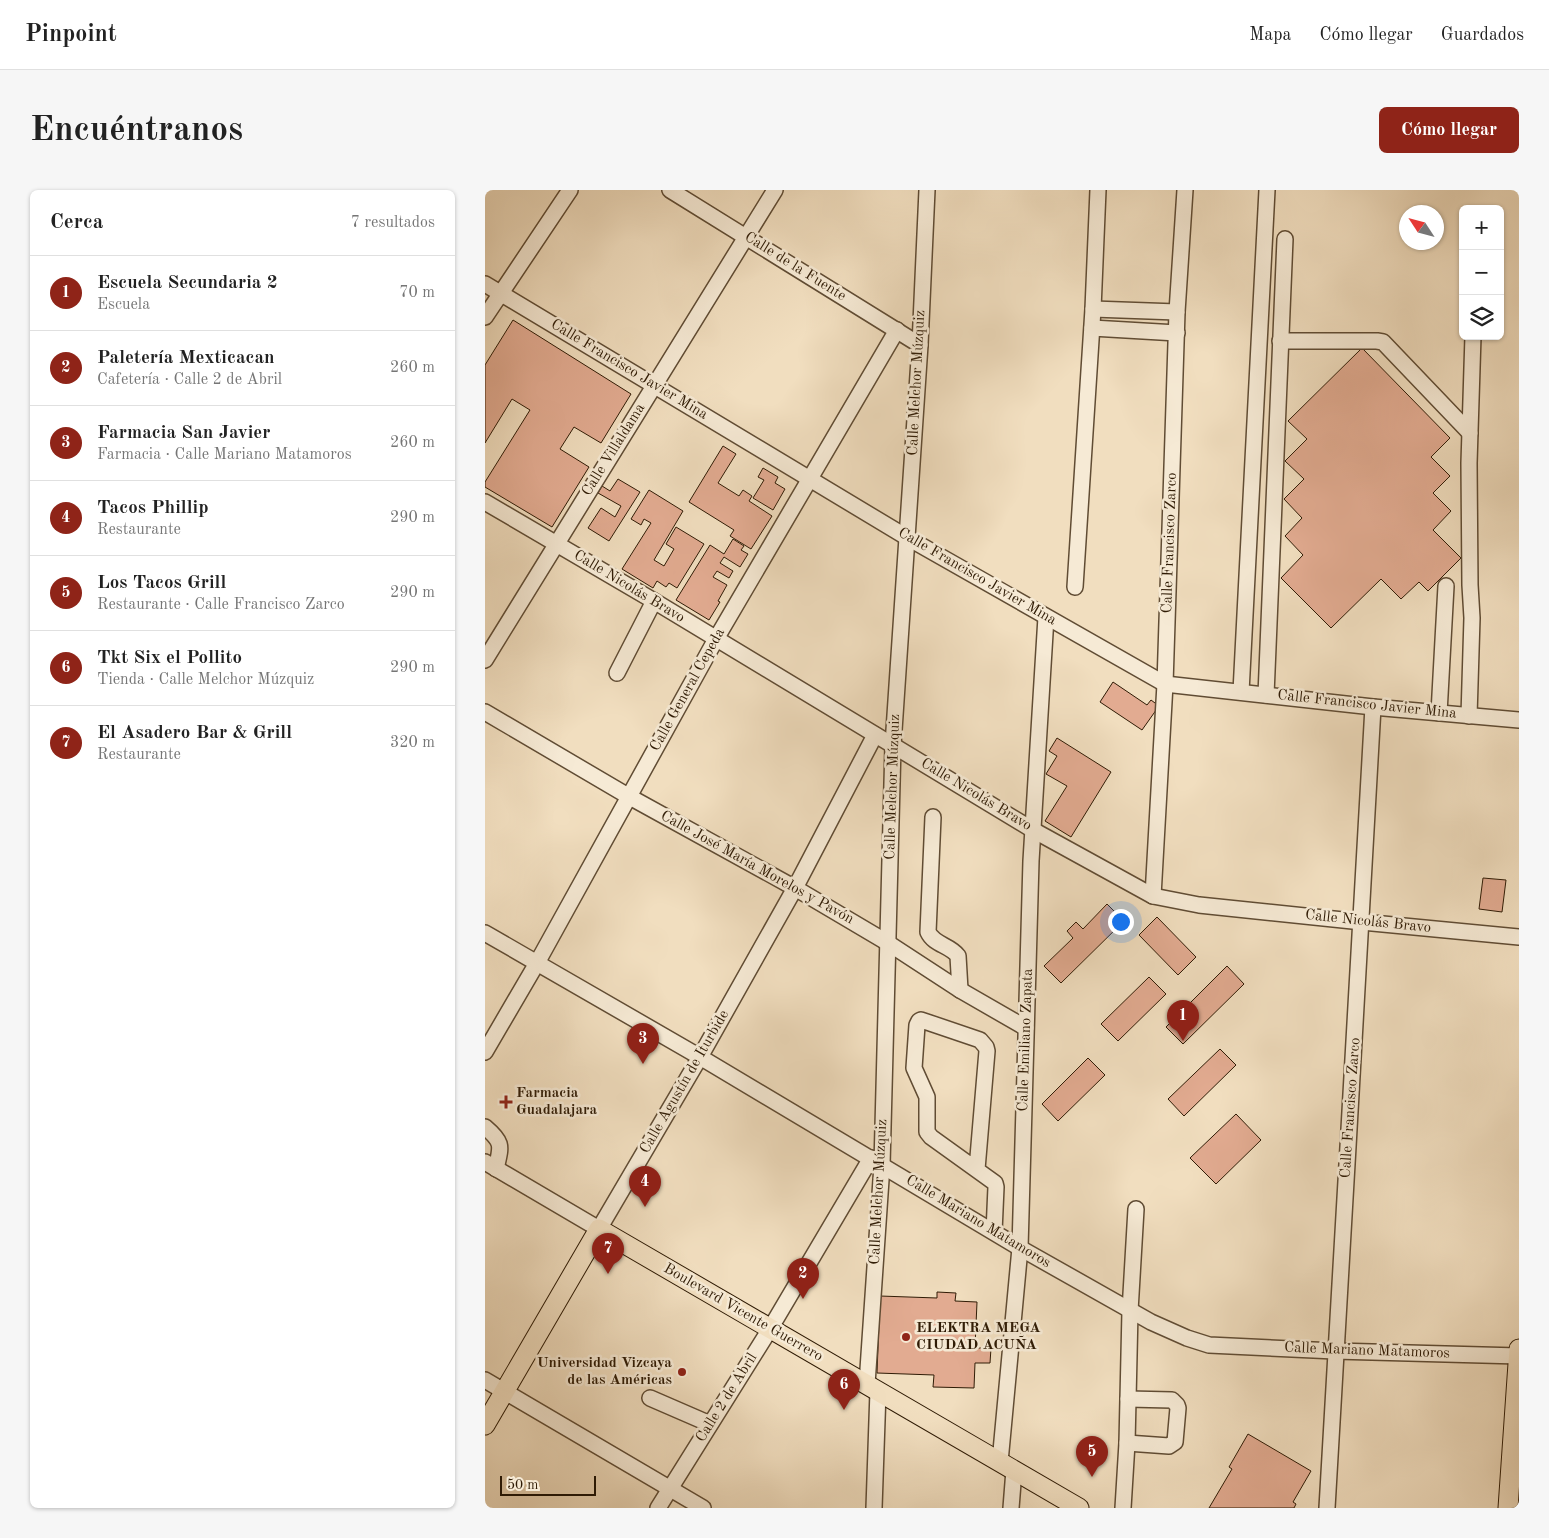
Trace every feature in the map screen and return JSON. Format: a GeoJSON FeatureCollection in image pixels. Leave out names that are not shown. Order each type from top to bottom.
{"type":"FeatureCollection","features":[{"type":"Feature","properties":{"kind":"main road","name":"Boulevard Vicente Guerrero"},"geometry":{"type":"LineString","coordinates":[[599,1229],[1079,1508]]}},
{"type":"Feature","properties":{"kind":"main road","name":"Calle Agustín de Iturbide"},"geometry":{"type":"LineString","coordinates":[[485,1425],[599,1229]]}},
{"type":"Feature","properties":{"kind":"main road"},"geometry":{"type":"LineString","coordinates":[[1508,1508],[1519,1349]]}},
{"type":"Feature","properties":{"kind":"street"},"geometry":{"type":"LineString","coordinates":[[485,317],[570,190]]}},
{"type":"Feature","properties":{"kind":"street","name":"Calle de la Fuente"},"geometry":{"type":"LineString","coordinates":[[670,190],[919,345]]}},
{"type":"Feature","properties":{"kind":"street","name":"Calle Villaldama"},"geometry":{"type":"LineString","coordinates":[[485,660],[775,190]]}},
{"type":"Feature","properties":{"kind":"street","name":"Calle Melchor Múzquiz"},"geometry":{"type":"LineString","coordinates":[[873,1508],[872,1388],[877,1162],[888,943],[893,745],[927,190]]}},
{"type":"Feature","properties":{"kind":"street"},"geometry":{"type":"LineString","coordinates":[[1075,587],[1092,328],[1098,190]]}},
{"type":"Feature","properties":{"kind":"street","name":"Calle Francisco Zarco"},"geometry":{"type":"LineString","coordinates":[[1153,896],[1165,684],[1177,312],[1185,190]]}},
{"type":"Feature","properties":{"kind":"street"},"geometry":{"type":"LineString","coordinates":[[1241,692],[1267,190]]}},
{"type":"Feature","properties":{"kind":"street"},"geometry":{"type":"LineString","coordinates":[[1266,695],[1285,238]]}},
{"type":"Feature","properties":{"kind":"street","name":"Calle Francisco Javier Mina"},"geometry":{"type":"LineString","coordinates":[[485,284],[907,538],[1165,684],[1373,707],[1519,720]]}},
{"type":"Feature","properties":{"kind":"street"},"geometry":{"type":"LineString","coordinates":[[1093,308],[1177,312]]}},
{"type":"Feature","properties":{"kind":"street"},"geometry":{"type":"LineString","coordinates":[[1092,328],[1177,333]]}},
{"type":"Feature","properties":{"kind":"street","name":"Calle General Cepeda"},"geometry":{"type":"LineString","coordinates":[[485,1052],[537,963],[716,639],[897,330]]}},
{"type":"Feature","properties":{"kind":"street"},"geometry":{"type":"LineString","coordinates":[[1280,341],[1377,340],[1383,342],[1470,433]]}},
{"type":"Feature","properties":{"kind":"street"},"geometry":{"type":"LineString","coordinates":[[1469,716],[1472,618],[1469,463],[1473,340]]}},
{"type":"Feature","properties":{"kind":"street","name":"Calle Nicolás Bravo"},"geometry":{"type":"LineString","coordinates":[[485,502],[655,602],[1033,830],[1153,896],[1199,905],[1519,937]]}},
{"type":"Feature","properties":{"kind":"street"},"geometry":{"type":"LineString","coordinates":[[1439,713],[1446,586]]}},
{"type":"Feature","properties":{"kind":"street"},"geometry":{"type":"LineString","coordinates":[[617,674],[655,602]]}},
{"type":"Feature","properties":{"kind":"street","name":"Calle Emiliano Zapata"},"geometry":{"type":"LineString","coordinates":[[1011,1508],[1007,1466],[1020,1248],[1031,861],[1045,617]]}},
{"type":"Feature","properties":{"kind":"street","name":"Calle Francisco Zarco"},"geometry":{"type":"LineString","coordinates":[[1327,1508],[1373,707]]}},
{"type":"Feature","properties":{"kind":"street","name":"Calle José María Morelos y Pavón"},"geometry":{"type":"LineString","coordinates":[[485,712],[628,796],[795,888],[888,943],[960,990],[1026,1028]]}},
{"type":"Feature","properties":{"kind":"street","name":"Calle Agustín de Iturbide"},"geometry":{"type":"LineString","coordinates":[[599,1229],[700,1057],[795,888],[875,735]]}},
{"type":"Feature","properties":{"kind":"street"},"geometry":{"type":"LineString","coordinates":[[933,817],[928,932],[937,943],[955,952],[958,956],[960,990]]}},
{"type":"Feature","properties":{"kind":"street","name":"Calle Mariano Matamoros"},"geometry":{"type":"LineString","coordinates":[[485,933],[700,1057],[1129,1311],[1187,1338],[1209,1345],[1335,1351],[1519,1356]]}},
{"type":"Feature","properties":{"kind":"street"},"geometry":{"type":"LineString","coordinates":[[977,1170],[986,1047],[980,1040],[921,1020],[917,1025],[914,1068],[927,1097],[927,1132],[931,1137],[977,1170],[992,1180],[996,1187],[994,1232]]}},
{"type":"Feature","properties":{"kind":"street"},"geometry":{"type":"LineString","coordinates":[[485,1127],[496,1136],[501,1148],[490,1166]]}},
{"type":"Feature","properties":{"kind":"street","name":"Calle 2 de Abril"},"geometry":{"type":"LineString","coordinates":[[658,1508],[877,1162]]}},
{"type":"Feature","properties":{"kind":"street","name":"Boulevard Vicente Guerrero"},"geometry":{"type":"LineString","coordinates":[[490,1166],[599,1229]]}},
{"type":"Feature","properties":{"kind":"street"},"geometry":{"type":"LineString","coordinates":[[1123,1508],[1127,1443],[1129,1311],[1136,1209]]}},
{"type":"Feature","properties":{"kind":"street"},"geometry":{"type":"LineString","coordinates":[[485,1380],[703,1508]]}},
{"type":"Feature","properties":{"kind":"street"},"geometry":{"type":"LineString","coordinates":[[651,1398],[710,1424]]}},
{"type":"Feature","properties":{"kind":"street"},"geometry":{"type":"LineString","coordinates":[[1127,1443],[1172,1445],[1175,1442],[1179,1408],[1172,1400],[1128,1399]]}},
{"type":"Feature","properties":{"kind":"building"},"geometry":{"type":"Polygon","coordinates":[[[513,320],[631,394],[601,443],[574,427],[560,449],[589,467],[552,527],[485,487],[485,482],[530,410],[512,399],[485,443],[485,365],[513,320]]]}},
{"type":"Feature","properties":{"kind":"building"},"geometry":{"type":"Polygon","coordinates":[[[1362,348],[1450,438],[1431,457],[1450,476],[1433,493],[1451,511],[1433,530],[1461,558],[1428,591],[1419,582],[1401,599],[1381,579],[1331,628],[1281,578],[1303,555],[1285,536],[1302,518],[1284,499],[1304,479],[1285,461],[1307,439],[1288,421],[1362,348]]]}},
{"type":"Feature","properties":{"kind":"building"},"geometry":{"type":"Polygon","coordinates":[[[723,446],[736,454],[718,483],[739,496],[743,490],[752,496],[749,501],[772,516],[751,549],[730,536],[734,530],[689,502],[723,446]]]}},
{"type":"Feature","properties":{"kind":"building"},"geometry":{"type":"Polygon","coordinates":[[[763,468],[778,477],[775,483],[785,489],[773,510],[753,498],[764,480],[758,477],[763,468]]]}},
{"type":"Feature","properties":{"kind":"building"},"geometry":{"type":"Polygon","coordinates":[[[618,479],[640,492],[609,541],[588,528],[601,508],[615,517],[621,506],[598,493],[602,486],[610,491],[618,479]]]}},
{"type":"Feature","properties":{"kind":"building"},"geometry":{"type":"Polygon","coordinates":[[[649,490],[683,511],[654,560],[664,566],[674,549],[666,544],[676,527],[704,544],[677,588],[669,583],[666,587],[657,581],[653,588],[622,569],[651,523],[644,519],[641,525],[631,519],[649,490]]]}},
{"type":"Feature","properties":{"kind":"building"},"geometry":{"type":"Polygon","coordinates":[[[733,539],[744,546],[741,550],[748,554],[740,567],[724,557],[720,563],[733,571],[729,578],[717,571],[713,577],[727,585],[718,601],[720,602],[709,620],[676,600],[710,545],[724,554],[733,539]]]}},
{"type":"Feature","properties":{"kind":"building"},"geometry":{"type":"Polygon","coordinates":[[[1113,682],[1147,705],[1151,700],[1159,706],[1142,730],[1100,702],[1113,682]]]}},
{"type":"Feature","properties":{"kind":"building"},"geometry":{"type":"Polygon","coordinates":[[[1057,738],[1111,772],[1071,837],[1045,821],[1067,786],[1046,774],[1057,756],[1049,751],[1057,738]]]}},
{"type":"Feature","properties":{"kind":"building"},"geometry":{"type":"Polygon","coordinates":[[[1483,878],[1506,880],[1502,912],[1479,909],[1483,878]]]}},
{"type":"Feature","properties":{"kind":"building"},"geometry":{"type":"Polygon","coordinates":[[[1107,904],[1124,921],[1061,983],[1044,966],[1073,938],[1067,931],[1076,922],[1083,929],[1107,904]]]}},
{"type":"Feature","properties":{"kind":"building"},"geometry":{"type":"Polygon","coordinates":[[[1157,917],[1196,957],[1178,975],[1139,935],[1157,917]]]}},
{"type":"Feature","properties":{"kind":"building"},"geometry":{"type":"Polygon","coordinates":[[[1227,966],[1244,984],[1183,1044],[1166,1027],[1227,966]]]}},
{"type":"Feature","properties":{"kind":"building"},"geometry":{"type":"Polygon","coordinates":[[[1149,977],[1166,994],[1118,1041],[1101,1024],[1149,977]]]}},
{"type":"Feature","properties":{"kind":"building"},"geometry":{"type":"Polygon","coordinates":[[[1220,1049],[1236,1065],[1184,1116],[1168,1099],[1220,1049]]]}},
{"type":"Feature","properties":{"kind":"building"},"geometry":{"type":"Polygon","coordinates":[[[1088,1058],[1105,1075],[1058,1121],[1042,1104],[1088,1058]]]}},
{"type":"Feature","properties":{"kind":"building"},"geometry":{"type":"Polygon","coordinates":[[[1236,1114],[1261,1140],[1216,1184],[1190,1158],[1236,1114]]]}},
{"type":"Feature","properties":{"kind":"building"},"geometry":{"type":"Polygon","coordinates":[[[937,1292],[956,1293],[955,1301],[977,1302],[975,1348],[991,1348],[990,1363],[975,1363],[974,1388],[933,1387],[934,1375],[877,1373],[880,1296],[937,1298],[937,1292]]]}},
{"type":"Feature","properties":{"kind":"building"},"geometry":{"type":"Polygon","coordinates":[[[1248,1434],[1311,1471],[1293,1502],[1296,1504],[1294,1508],[1209,1508],[1232,1469],[1229,1467],[1248,1434]]]}},
{"type":"Feature","properties":{"kind":"place","name":"Escuela Secundaria 2"},"geometry":{"type":"Point","coordinates":[1183,1041]}},
{"type":"Feature","properties":{"kind":"place","name":"Farmacia San Javier"},"geometry":{"type":"Point","coordinates":[643,1064]}},
{"type":"Feature","properties":{"kind":"place","name":"Farmacia Guadalajara"},"geometry":{"type":"Point","coordinates":[506,1102]}},
{"type":"Feature","properties":{"kind":"place","name":"Tacos Phillip"},"geometry":{"type":"Point","coordinates":[645,1207]}},
{"type":"Feature","properties":{"kind":"place","name":"El Asadero Bar & Grill"},"geometry":{"type":"Point","coordinates":[608,1274]}},
{"type":"Feature","properties":{"kind":"place","name":"Paletería Mexticacan"},"geometry":{"type":"Point","coordinates":[803,1299]}},
{"type":"Feature","properties":{"kind":"place","name":"ELEKTRA MEGA CIUDAD ACUÑA"},"geometry":{"type":"Point","coordinates":[906,1337]}},
{"type":"Feature","properties":{"kind":"place","name":"Universidad Vizcaya de las Américas"},"geometry":{"type":"Point","coordinates":[682,1372]}},
{"type":"Feature","properties":{"kind":"place","name":"Tkt Six el Pollito"},"geometry":{"type":"Point","coordinates":[844,1410]}},
{"type":"Feature","properties":{"kind":"place","name":"Los Tacos Grill"},"geometry":{"type":"Point","coordinates":[1092,1477]}}]}
